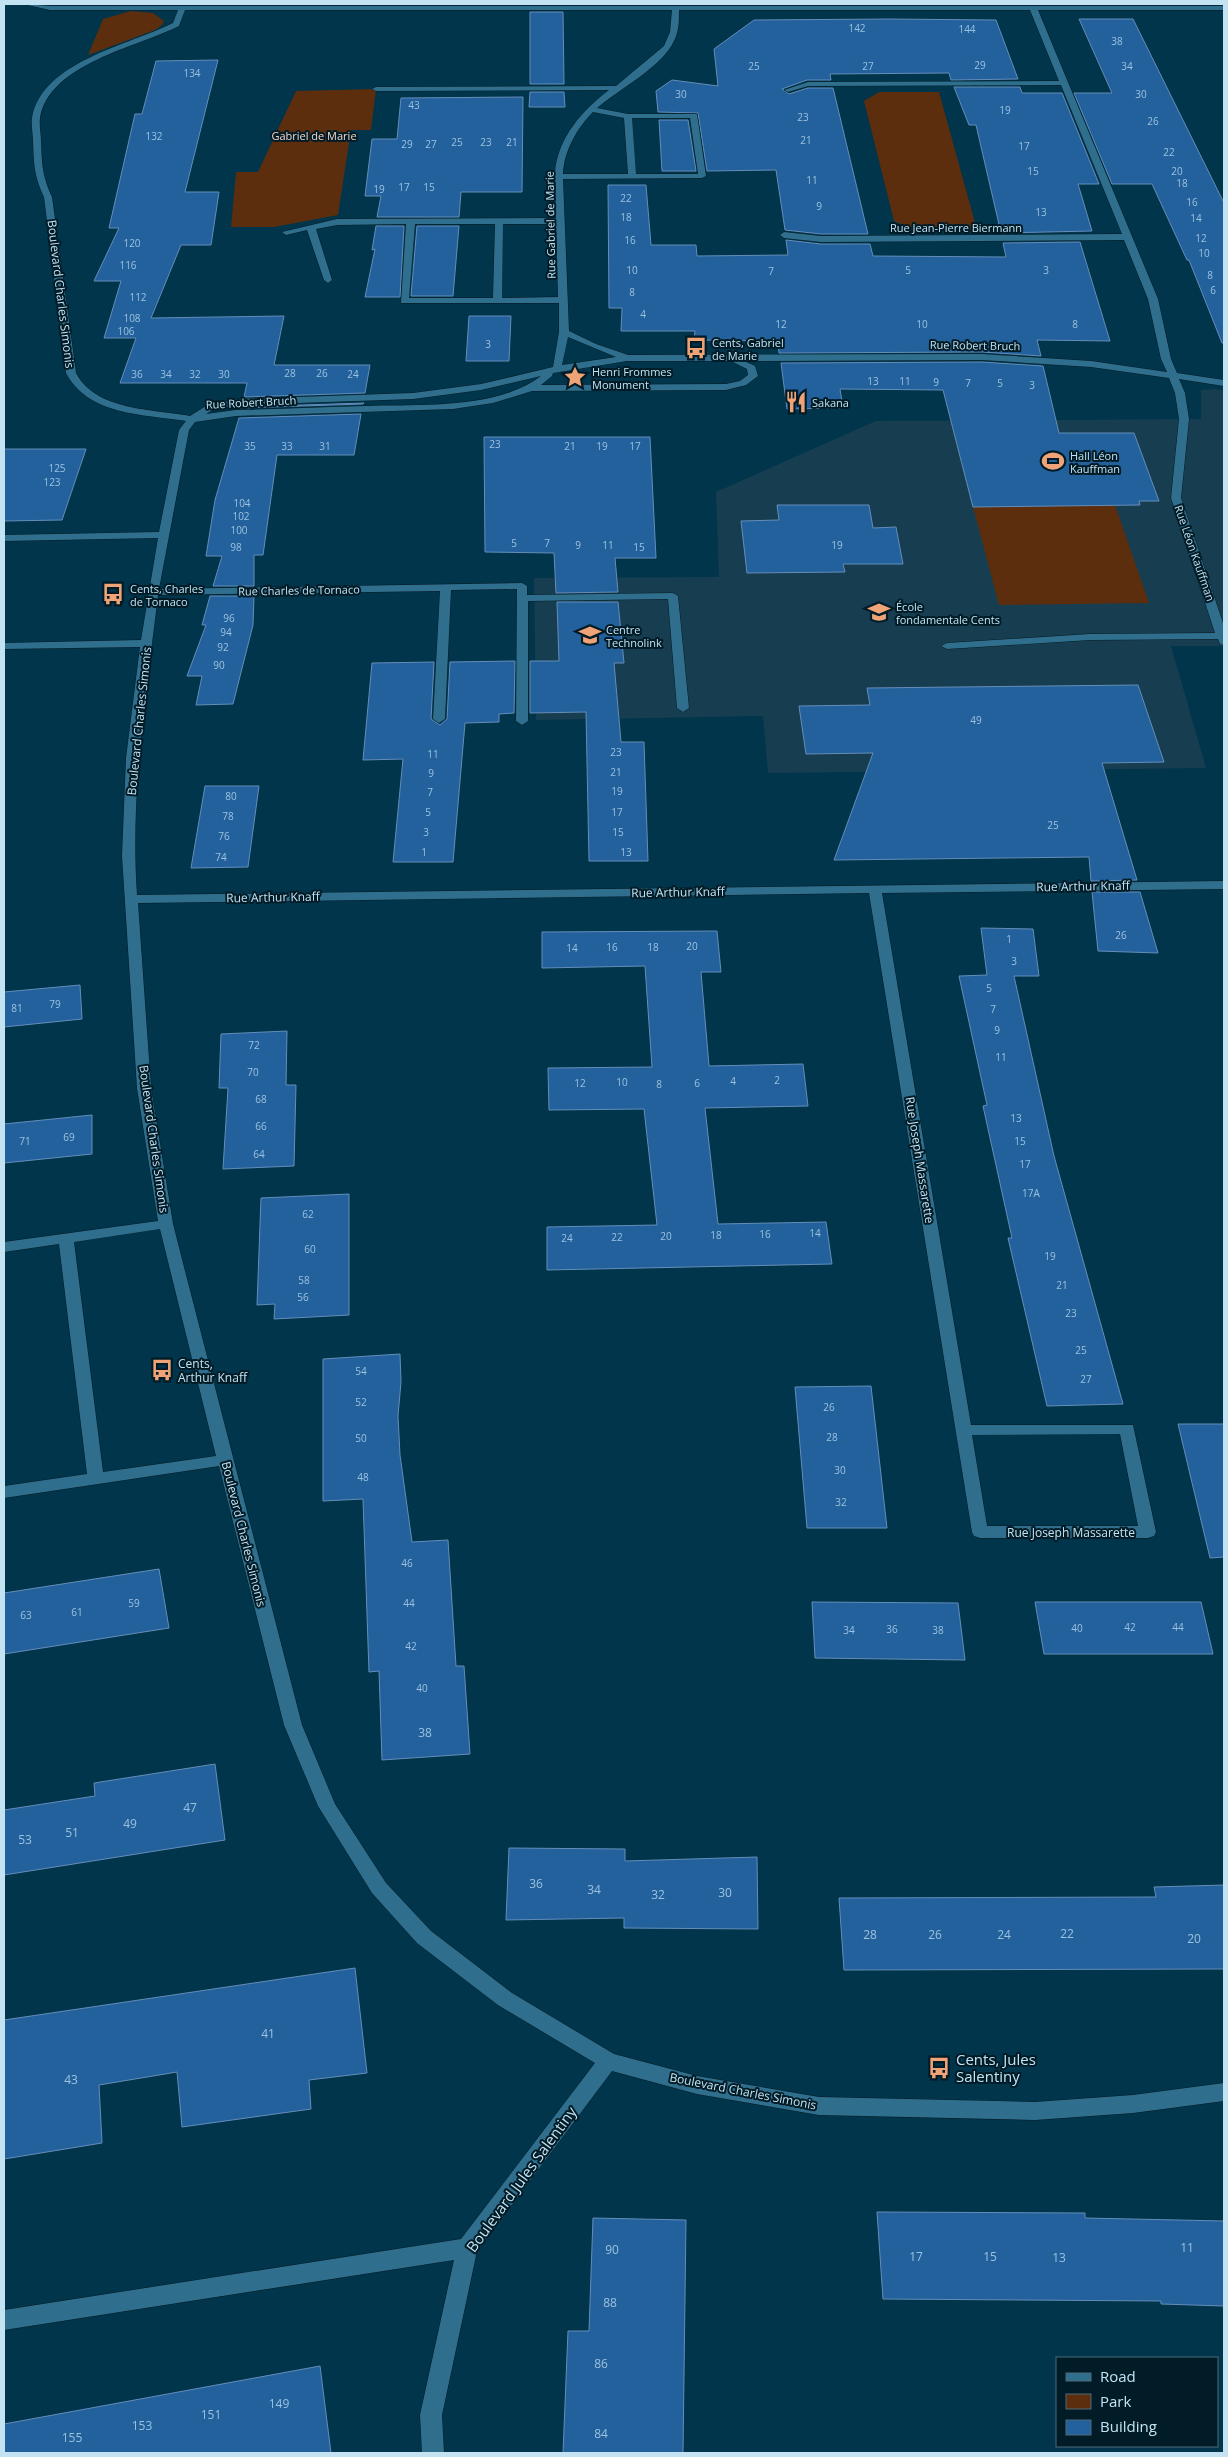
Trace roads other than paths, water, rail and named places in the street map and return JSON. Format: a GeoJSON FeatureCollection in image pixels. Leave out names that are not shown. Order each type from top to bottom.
{"type":"FeatureCollection","features":[{"type":"Feature","properties":{"kind":"street"},"geometry":{"type":"LineString","coordinates":[[26,4],[50,8],[676,8],[824,6],[1224,8]]}},
{"type":"Feature","properties":{"kind":"street","name":"Boulevard Charles Simonis"},"geometry":{"type":"LineString","coordinates":[[182,8],[176,24],[155,35],[113,49],[77,66],[46,94],[36,118],[38,174],[48,197],[71,373],[78,388],[109,405],[192,419],[184,430],[153,592],[132,758],[128,856],[144,1088],[166,1224],[225,1460],[293,1726],[326,1806],[379,1888],[424,1937],[505,1999],[608,2061],[697,2085],[819,2106],[1035,2111],[1133,2104],[1224,2092]]}},
{"type":"Feature","properties":{"kind":"street","name":"Rue Gabriel de Marie"},"geometry":{"type":"LineString","coordinates":[[556,369],[564,332],[560,177],[562,150],[572,130],[591,109],[663,52],[673,35],[676,8]]}},
{"type":"Feature","properties":{"kind":"street"},"geometry":{"type":"LineString","coordinates":[[1033,8],[1153,299],[1166,359],[1173,375]]}},
{"type":"Feature","properties":{"kind":"street"},"geometry":{"type":"LineString","coordinates":[[788,90],[808,84],[1064,83]]}},
{"type":"Feature","properties":{"kind":"street"},"geometry":{"type":"LineString","coordinates":[[376,90],[617,88]]}},
{"type":"Feature","properties":{"kind":"street"},"geometry":{"type":"LineString","coordinates":[[560,177],[702,176],[694,116],[628,116],[591,109]]}},
{"type":"Feature","properties":{"kind":"street"},"geometry":{"type":"LineString","coordinates":[[628,116],[632,177]]}},
{"type":"Feature","properties":{"kind":"street"},"geometry":{"type":"LineString","coordinates":[[497,300],[499,221]]}},
{"type":"Feature","properties":{"kind":"street"},"geometry":{"type":"LineString","coordinates":[[286,232],[337,222],[561,221]]}},
{"type":"Feature","properties":{"kind":"street"},"geometry":{"type":"LineString","coordinates":[[411,222],[404,301],[563,300]]}},
{"type":"Feature","properties":{"kind":"street"},"geometry":{"type":"LineString","coordinates":[[311,228],[328,280]]}},
{"type":"Feature","properties":{"kind":"street","name":"Rue Jean-Pierre Biermann"},"geometry":{"type":"LineString","coordinates":[[784,236],[821,239],[1128,237]]}},
{"type":"Feature","properties":{"kind":"street","name":"Rue Robert Bruch"},"geometry":{"type":"LineString","coordinates":[[564,332],[627,358]]}},
{"type":"Feature","properties":{"kind":"street","name":"Rue Robert Bruch"},"geometry":{"type":"LineString","coordinates":[[192,419],[209,408],[237,402],[413,396],[481,387],[556,369],[627,358],[982,357],[1082,363],[1224,383]]}},
{"type":"Feature","properties":{"kind":"street","name":"Rue Robert Bruch"},"geometry":{"type":"LineString","coordinates":[[192,419],[236,413],[452,406],[494,400],[531,388],[726,387],[743,383],[754,376],[752,368],[742,362],[724,358]]}},
{"type":"Feature","properties":{"kind":"street","name":"Rue Robert Bruch"},"geometry":{"type":"LineString","coordinates":[[608,361],[597,368],[596,377],[608,384],[629,388]]}},
{"type":"Feature","properties":{"kind":"street","name":"Rue Robert Bruch"},"geometry":{"type":"LineString","coordinates":[[531,388],[556,369]]}},
{"type":"Feature","properties":{"kind":"street","name":"Rue Léon Kauffman"},"geometry":{"type":"LineString","coordinates":[[1173,375],[1180,393],[1184,419],[1176,498],[1224,639]]}},
{"type":"Feature","properties":{"kind":"street"},"geometry":{"type":"LineString","coordinates":[[4,538],[164,534]]}},
{"type":"Feature","properties":{"kind":"street"},"geometry":{"type":"LineString","coordinates":[[438,719],[446,588]]}},
{"type":"Feature","properties":{"kind":"street","name":"Rue Charles de Tornaco"},"geometry":{"type":"LineString","coordinates":[[153,592],[446,588],[673,596],[683,708]]}},
{"type":"Feature","properties":{"kind":"street"},"geometry":{"type":"LineString","coordinates":[[522,592],[522,721]]}},
{"type":"Feature","properties":{"kind":"street"},"geometry":{"type":"LineString","coordinates":[[948,646],[1090,637],[1224,639]]}},
{"type":"Feature","properties":{"kind":"street"},"geometry":{"type":"LineString","coordinates":[[4,646],[147,643]]}},
{"type":"Feature","properties":{"kind":"street","name":"Rue Arthur Knaff"},"geometry":{"type":"LineString","coordinates":[[131,899],[1224,884]]}},
{"type":"Feature","properties":{"kind":"street","name":"Rue Joseph Massarette"},"geometry":{"type":"LineString","coordinates":[[875,889],[965,1430],[980,1532],[1148,1532],[1127,1429],[965,1430]]}},
{"type":"Feature","properties":{"kind":"street"},"geometry":{"type":"LineString","coordinates":[[4,1247],[166,1224]]}},
{"type":"Feature","properties":{"kind":"street"},"geometry":{"type":"LineString","coordinates":[[66,1237],[96,1479]]}},
{"type":"Feature","properties":{"kind":"street"},"geometry":{"type":"LineString","coordinates":[[4,1492],[225,1460]]}},
{"type":"Feature","properties":{"kind":"street","name":"Boulevard Jules Salentiny"},"geometry":{"type":"LineString","coordinates":[[433,2453],[431,2414],[467,2248],[608,2061]]}},
{"type":"Feature","properties":{"kind":"street"},"geometry":{"type":"LineString","coordinates":[[4,2320],[467,2248]]}},
{"type":"Feature","properties":{"kind":"place","name":"Cents, Gabriel de Marie"},"geometry":{"type":"Point","coordinates":[696,348]}},
{"type":"Feature","properties":{"kind":"place","name":"Henri Frommes Monument"},"geometry":{"type":"Point","coordinates":[575,377]}},
{"type":"Feature","properties":{"kind":"place","name":"Sakana"},"geometry":{"type":"Point","coordinates":[796,402]}},
{"type":"Feature","properties":{"kind":"place","name":"Hall Léon Kauffman"},"geometry":{"type":"Point","coordinates":[1053,461]}},
{"type":"Feature","properties":{"kind":"place","name":"Cents, Charles de Tornaco"},"geometry":{"type":"Point","coordinates":[113,594]}},
{"type":"Feature","properties":{"kind":"place","name":"École fondamentale Cents"},"geometry":{"type":"Point","coordinates":[879,612]}},
{"type":"Feature","properties":{"kind":"place","name":"Centre Technolink"},"geometry":{"type":"Point","coordinates":[590,635]}},
{"type":"Feature","properties":{"kind":"place","name":"Cents, Arthur Knaff"},"geometry":{"type":"Point","coordinates":[162,1370]}},
{"type":"Feature","properties":{"kind":"place","name":"Cents, Jules Salentiny"},"geometry":{"type":"Point","coordinates":[939,2068]}},
{"type":"Feature","properties":{"kind":"park label","name":"Gabriel de Marie"},"geometry":{"type":"Point","coordinates":[314,135]}}]}
